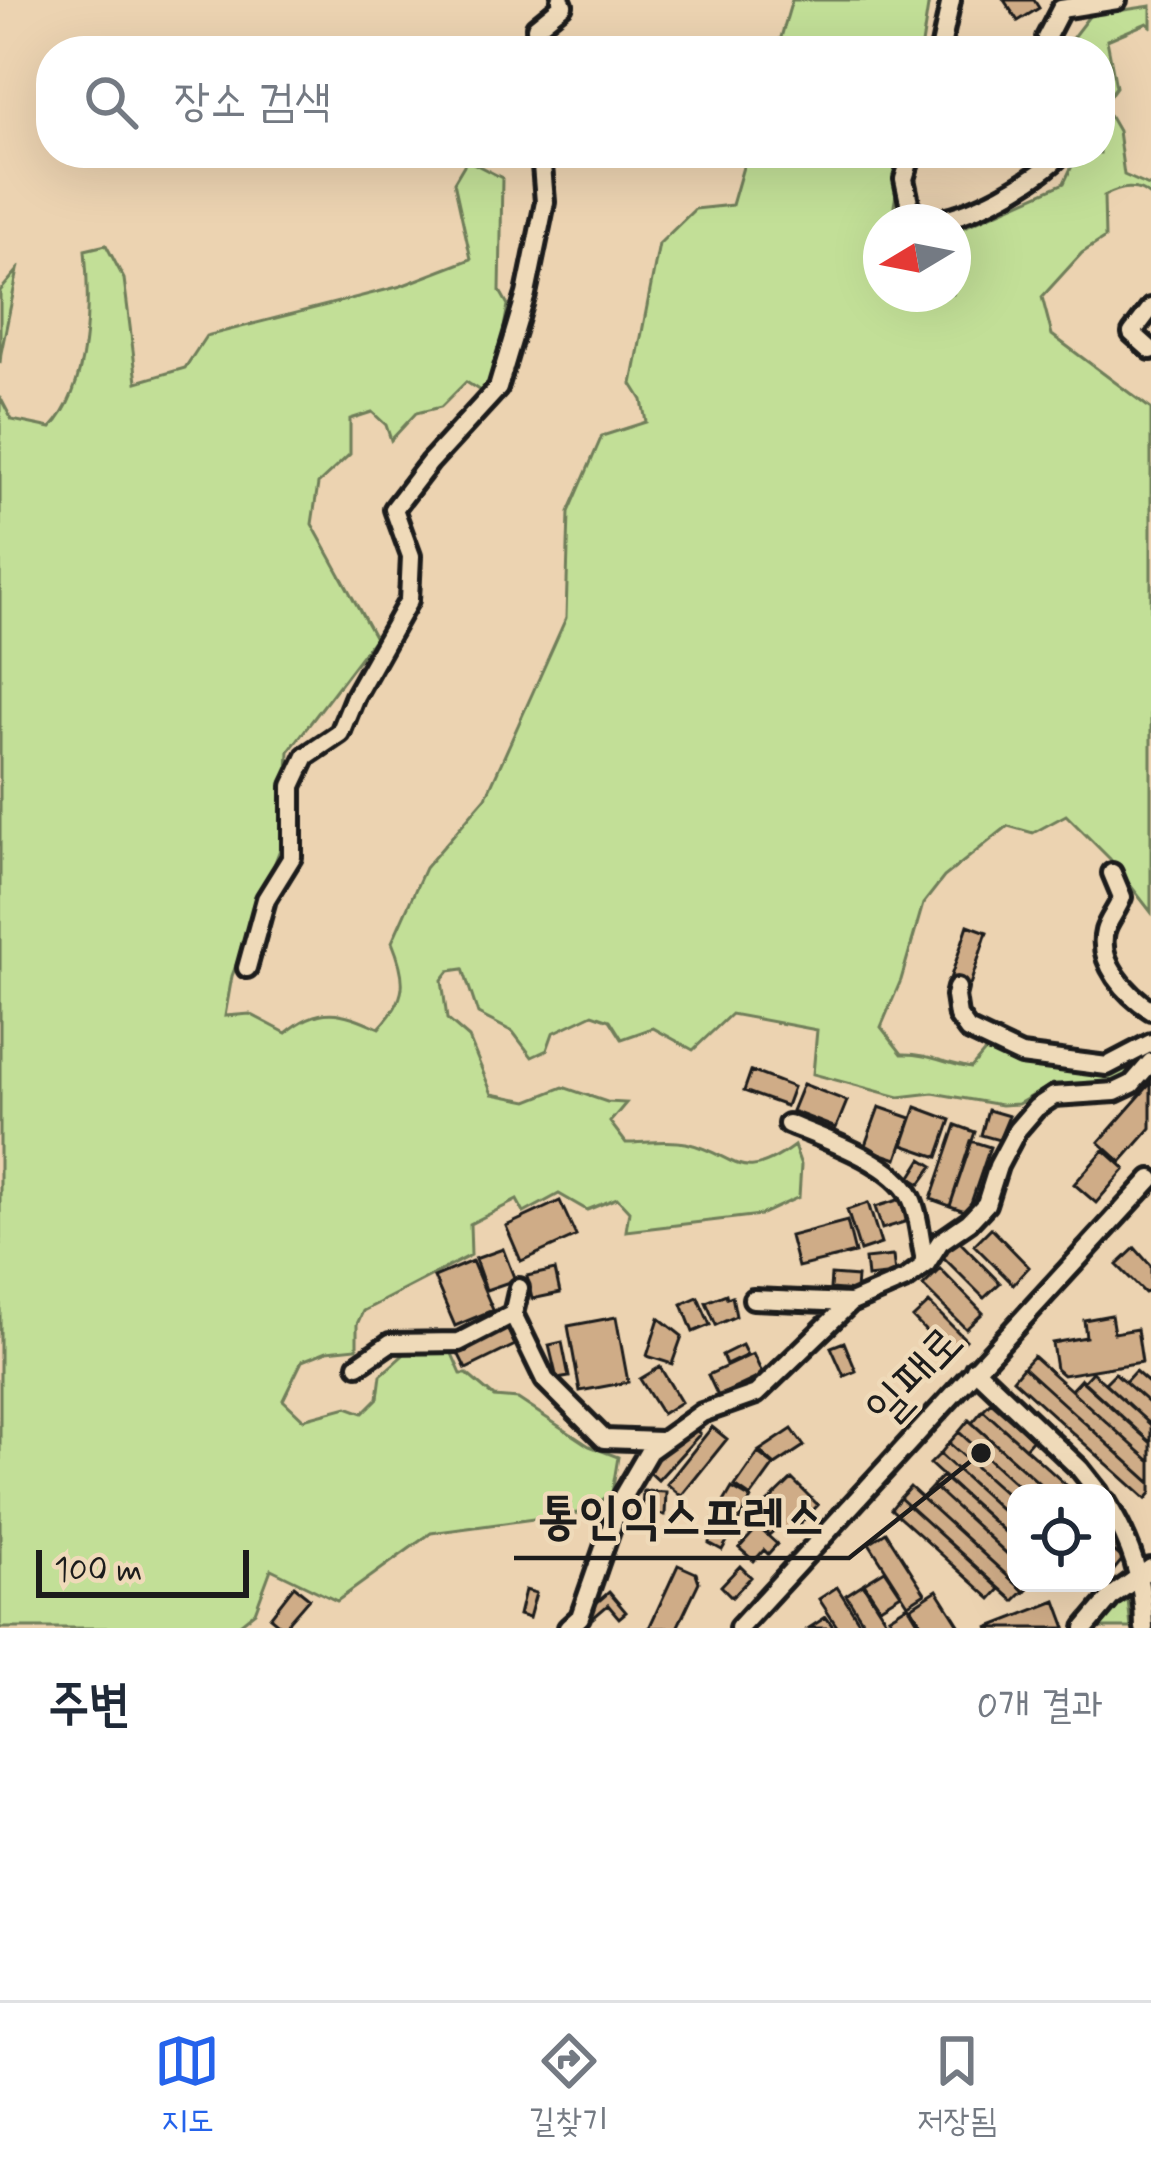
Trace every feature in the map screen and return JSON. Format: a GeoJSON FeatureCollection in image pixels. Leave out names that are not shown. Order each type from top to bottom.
{"type":"FeatureCollection","features":[{"type":"Feature","properties":{"kind":"street"},"geometry":{"type":"LineString","coordinates":[[536,36],[536,27],[563,5],[561,0]]}},
{"type":"Feature","properties":{"kind":"street"},"geometry":{"type":"LineString","coordinates":[[943,36],[951,0]]}},
{"type":"Feature","properties":{"kind":"street"},"geometry":{"type":"LineString","coordinates":[[1047,36],[1061,9],[1117,0]]}},
{"type":"Feature","properties":{"kind":"street"},"geometry":{"type":"LineString","coordinates":[[247,968],[266,898],[292,857],[292,786],[306,756],[340,733],[355,696],[409,600],[411,556],[394,509],[498,388],[526,294],[545,202],[542,168]]}},
{"type":"Feature","properties":{"kind":"street"},"geometry":{"type":"LineString","coordinates":[[907,168],[904,179],[912,215],[934,220],[1033,179],[1045,168]]}},
{"type":"Feature","properties":{"kind":"street"},"geometry":{"type":"LineString","coordinates":[[1151,308],[1132,333],[1151,350]]}},
{"type":"Feature","properties":{"kind":"street"},"geometry":{"type":"LineString","coordinates":[[1112,874],[1122,897],[1106,927],[1106,952],[1112,972],[1151,1010]]}},
{"type":"Feature","properties":{"kind":"street"},"geometry":{"type":"LineString","coordinates":[[957,988],[958,1016],[968,1030],[1021,1055],[1107,1066],[1151,1043]]}},
{"type":"Feature","properties":{"kind":"street"},"geometry":{"type":"LineString","coordinates":[[568,1628],[580,1617],[621,1499],[649,1451],[702,1413],[756,1394],[850,1304],[906,1279],[926,1264],[940,1242],[986,1204],[998,1166],[1017,1130],[1036,1108],[1054,1096],[1115,1092],[1132,1084],[1151,1062]]}},
{"type":"Feature","properties":{"kind":"street"},"geometry":{"type":"LineString","coordinates":[[788,1124],[895,1177],[911,1198],[926,1264]]}},
{"type":"Feature","properties":{"kind":"street","name":"일패로"},"geometry":{"type":"LineString","coordinates":[[739,1628],[1151,1179]]}},
{"type":"Feature","properties":{"kind":"street"},"geometry":{"type":"LineString","coordinates":[[518,1288],[513,1314],[545,1380],[604,1439],[661,1441]]}},
{"type":"Feature","properties":{"kind":"street"},"geometry":{"type":"LineString","coordinates":[[753,1299],[850,1304]]}},
{"type":"Feature","properties":{"kind":"street"},"geometry":{"type":"LineString","coordinates":[[358,1365],[390,1343],[459,1342],[513,1314]]}},
{"type":"Feature","properties":{"kind":"street"},"geometry":{"type":"LineString","coordinates":[[975,1370],[1092,1484]]}},
{"type":"Feature","properties":{"kind":"street"},"geometry":{"type":"LineString","coordinates":[[1115,1519],[1146,1571],[1144,1628]]}},
{"type":"Feature","properties":{"kind":"street"},"geometry":{"type":"LineString","coordinates":[[1085,1628],[1112,1596],[1146,1571]]}},
{"type":"Feature","properties":{"kind":"green space"},"geometry":{"type":"Polygon","coordinates":[[[792,0],[929,0],[923,36],[781,36],[792,0]]]}},
{"type":"Feature","properties":{"kind":"green space"},"geometry":{"type":"Polygon","coordinates":[[[1151,6],[1151,26],[1147,23],[1115,37],[1074,36],[1090,15],[1151,6]]]}},
{"type":"Feature","properties":{"kind":"green space"},"geometry":{"type":"Polygon","coordinates":[[[1115,126],[1124,175],[1151,187],[1151,197],[1129,188],[1104,196],[1105,238],[1082,253],[1042,297],[1052,335],[1151,409],[1151,912],[1110,859],[1066,815],[1033,833],[1008,826],[944,877],[923,904],[901,980],[881,1027],[902,1054],[971,1068],[988,1048],[1041,1065],[1112,1073],[1151,1048],[1151,1052],[1128,1076],[1110,1085],[1053,1084],[1018,1104],[1001,1105],[933,1093],[899,1097],[813,1074],[817,1030],[731,1014],[693,1050],[653,1028],[622,1039],[610,1020],[593,1014],[553,1033],[547,1050],[532,1057],[513,1032],[478,1014],[463,969],[449,971],[442,980],[447,1019],[469,1038],[492,1094],[528,1101],[563,1087],[607,1102],[626,1103],[610,1122],[626,1143],[686,1143],[749,1166],[761,1165],[794,1146],[801,1165],[799,1197],[760,1215],[626,1231],[629,1211],[617,1198],[587,1210],[559,1194],[524,1213],[517,1200],[470,1224],[471,1255],[363,1311],[357,1324],[357,1348],[327,1351],[302,1361],[283,1400],[303,1419],[347,1407],[363,1413],[378,1398],[381,1375],[410,1349],[449,1347],[461,1374],[494,1397],[518,1399],[589,1446],[618,1457],[612,1493],[585,1512],[431,1533],[337,1601],[271,1569],[255,1612],[235,1628],[0,1628],[0,397],[12,420],[51,428],[64,411],[84,344],[85,250],[106,245],[124,279],[137,382],[185,368],[206,336],[401,286],[471,259],[454,182],[462,168],[483,168],[502,178],[500,291],[508,305],[496,373],[482,392],[466,382],[441,407],[416,413],[391,440],[386,425],[372,412],[350,419],[350,454],[318,484],[312,524],[375,638],[289,751],[285,836],[232,976],[225,1016],[250,1014],[286,1033],[310,1018],[331,1013],[379,1028],[400,997],[402,978],[392,942],[425,868],[486,797],[566,618],[569,512],[602,436],[646,422],[642,400],[632,384],[659,244],[695,209],[732,205],[743,168],[900,168],[894,204],[863,204],[863,312],[971,312],[971,224],[1064,183],[1071,168],[1115,168],[1115,126]]]}},
{"type":"Feature","properties":{"kind":"green space"},"geometry":{"type":"Polygon","coordinates":[[[18,270],[1,353],[0,363],[0,291],[18,270]]]}},
{"type":"Feature","properties":{"kind":"green space"},"geometry":{"type":"Polygon","coordinates":[[[1128,1600],[1131,1628],[1096,1628],[1102,1615],[1128,1600]]]}},
{"type":"Feature","properties":{"kind":"building"},"geometry":{"type":"Polygon","coordinates":[[[1004,0],[1034,0],[1039,8],[1018,21],[1004,0]]]}},
{"type":"Feature","properties":{"kind":"building"},"geometry":{"type":"Polygon","coordinates":[[[968,925],[987,932],[970,985],[950,979],[968,925]]]}},
{"type":"Feature","properties":{"kind":"building"},"geometry":{"type":"Polygon","coordinates":[[[751,1071],[793,1087],[786,1106],[744,1091],[751,1071]]]}},
{"type":"Feature","properties":{"kind":"building"},"geometry":{"type":"Polygon","coordinates":[[[1151,1083],[1151,1128],[1121,1162],[1099,1142],[1151,1083]]]}},
{"type":"Feature","properties":{"kind":"building"},"geometry":{"type":"Polygon","coordinates":[[[803,1084],[847,1101],[836,1128],[792,1111],[803,1084]]]}},
{"type":"Feature","properties":{"kind":"building"},"geometry":{"type":"Polygon","coordinates":[[[879,1107],[911,1118],[897,1159],[864,1148],[879,1107]]]}},
{"type":"Feature","properties":{"kind":"building"},"geometry":{"type":"Polygon","coordinates":[[[916,1107],[951,1120],[938,1157],[903,1145],[916,1107]]]}},
{"type":"Feature","properties":{"kind":"building"},"geometry":{"type":"Polygon","coordinates":[[[988,1110],[1009,1116],[999,1140],[981,1135],[988,1110]]]}},
{"type":"Feature","properties":{"kind":"building"},"geometry":{"type":"Polygon","coordinates":[[[956,1125],[975,1132],[950,1206],[931,1199],[956,1125]]]}},
{"type":"Feature","properties":{"kind":"building"},"geometry":{"type":"Polygon","coordinates":[[[971,1141],[990,1147],[968,1212],[950,1206],[971,1141]]]}},
{"type":"Feature","properties":{"kind":"building"},"geometry":{"type":"Polygon","coordinates":[[[1104,1150],[1125,1169],[1096,1203],[1074,1184],[1104,1150]]]}},
{"type":"Feature","properties":{"kind":"building"},"geometry":{"type":"Polygon","coordinates":[[[922,1159],[933,1166],[920,1184],[910,1178],[922,1159]]]}},
{"type":"Feature","properties":{"kind":"building"},"geometry":{"type":"Polygon","coordinates":[[[904,1198],[911,1220],[882,1229],[875,1207],[904,1198]]]}},
{"type":"Feature","properties":{"kind":"building"},"geometry":{"type":"Polygon","coordinates":[[[560,1201],[576,1236],[521,1261],[506,1226],[560,1201]]]}},
{"type":"Feature","properties":{"kind":"building"},"geometry":{"type":"Polygon","coordinates":[[[868,1203],[881,1244],[860,1251],[847,1210],[868,1203]]]}},
{"type":"Feature","properties":{"kind":"building"},"geometry":{"type":"Polygon","coordinates":[[[847,1221],[855,1253],[798,1267],[790,1236],[847,1221]]]}},
{"type":"Feature","properties":{"kind":"building"},"geometry":{"type":"Polygon","coordinates":[[[991,1228],[1029,1267],[1013,1284],[974,1245],[991,1228]]]}},
{"type":"Feature","properties":{"kind":"building"},"geometry":{"type":"Polygon","coordinates":[[[956,1238],[1000,1283],[984,1298],[940,1254],[956,1238]]]}},
{"type":"Feature","properties":{"kind":"building"},"geometry":{"type":"Polygon","coordinates":[[[1135,1248],[1151,1266],[1151,1291],[1145,1293],[1117,1265],[1135,1248]]]}},
{"type":"Feature","properties":{"kind":"building"},"geometry":{"type":"Polygon","coordinates":[[[503,1249],[515,1280],[486,1290],[475,1259],[503,1249]]]}},
{"type":"Feature","properties":{"kind":"building"},"geometry":{"type":"Polygon","coordinates":[[[893,1256],[895,1274],[867,1277],[865,1259],[893,1256]]]}},
{"type":"Feature","properties":{"kind":"building"},"geometry":{"type":"Polygon","coordinates":[[[472,1261],[493,1310],[455,1326],[434,1277],[472,1261]]]}},
{"type":"Feature","properties":{"kind":"building"},"geometry":{"type":"Polygon","coordinates":[[[940,1269],[983,1313],[966,1329],[923,1286],[940,1269]]]}},
{"type":"Feature","properties":{"kind":"building"},"geometry":{"type":"Polygon","coordinates":[[[555,1270],[560,1293],[532,1299],[527,1276],[555,1270]]]}},
{"type":"Feature","properties":{"kind":"building"},"geometry":{"type":"Polygon","coordinates":[[[831,1275],[857,1277],[856,1291],[830,1289],[831,1275]]]}},
{"type":"Feature","properties":{"kind":"building"},"geometry":{"type":"Polygon","coordinates":[[[732,1296],[736,1316],[716,1325],[706,1302],[732,1296]]]}},
{"type":"Feature","properties":{"kind":"building"},"geometry":{"type":"Polygon","coordinates":[[[698,1297],[710,1325],[693,1332],[682,1304],[698,1297]]]}},
{"type":"Feature","properties":{"kind":"building"},"geometry":{"type":"Polygon","coordinates":[[[929,1303],[966,1340],[950,1356],[913,1318],[929,1303]]]}},
{"type":"Feature","properties":{"kind":"building"},"geometry":{"type":"Polygon","coordinates":[[[1111,1315],[1114,1333],[1137,1329],[1142,1362],[1063,1375],[1056,1369],[1052,1343],[1086,1337],[1084,1320],[1111,1315]]]}},
{"type":"Feature","properties":{"kind":"building"},"geometry":{"type":"Polygon","coordinates":[[[616,1317],[628,1382],[580,1391],[568,1326],[616,1317]]]}},
{"type":"Feature","properties":{"kind":"building"},"geometry":{"type":"Polygon","coordinates":[[[659,1318],[682,1336],[672,1364],[647,1356],[659,1318]]]}},
{"type":"Feature","properties":{"kind":"building"},"geometry":{"type":"Polygon","coordinates":[[[507,1328],[515,1345],[466,1369],[458,1353],[507,1328]]]}},
{"type":"Feature","properties":{"kind":"building"},"geometry":{"type":"Polygon","coordinates":[[[562,1342],[569,1377],[557,1379],[549,1345],[562,1342]]]}},
{"type":"Feature","properties":{"kind":"building"},"geometry":{"type":"Polygon","coordinates":[[[844,1342],[856,1371],[844,1376],[831,1347],[844,1342]]]}},
{"type":"Feature","properties":{"kind":"building"},"geometry":{"type":"Polygon","coordinates":[[[742,1345],[747,1355],[726,1365],[722,1355],[742,1345]]]}},
{"type":"Feature","properties":{"kind":"building"},"geometry":{"type":"Polygon","coordinates":[[[753,1354],[763,1375],[718,1396],[708,1375],[753,1354]]]}},
{"type":"Feature","properties":{"kind":"building"},"geometry":{"type":"Polygon","coordinates":[[[1033,1356],[1151,1462],[1151,1483],[1023,1367],[1033,1356]]]}},
{"type":"Feature","properties":{"kind":"building"},"geometry":{"type":"Polygon","coordinates":[[[660,1367],[681,1402],[662,1414],[640,1379],[660,1367]]]}},
{"type":"Feature","properties":{"kind":"building"},"geometry":{"type":"Polygon","coordinates":[[[1023,1367],[1151,1483],[1146,1499],[1013,1379],[1023,1367]]]}},
{"type":"Feature","properties":{"kind":"building"},"geometry":{"type":"Polygon","coordinates":[[[1135,1371],[1151,1385],[1151,1405],[1125,1382],[1135,1371]]]}},
{"type":"Feature","properties":{"kind":"building"},"geometry":{"type":"Polygon","coordinates":[[[1092,1372],[1151,1425],[1151,1443],[1083,1382],[1092,1372]]]}},
{"type":"Feature","properties":{"kind":"building"},"geometry":{"type":"Polygon","coordinates":[[[1115,1373],[1151,1405],[1151,1425],[1105,1383],[1115,1373]]]}},
{"type":"Feature","properties":{"kind":"building"},"geometry":{"type":"Polygon","coordinates":[[[1081,1379],[1151,1443],[1151,1462],[1071,1390],[1081,1379]]]}},
{"type":"Feature","properties":{"kind":"building"},"geometry":{"type":"Polygon","coordinates":[[[991,1402],[1033,1439],[1025,1448],[983,1410],[991,1402]]]}},
{"type":"Feature","properties":{"kind":"building"},"geometry":{"type":"Polygon","coordinates":[[[983,1410],[1065,1484],[1040,1484],[972,1423],[983,1410]]]}},
{"type":"Feature","properties":{"kind":"building"},"geometry":{"type":"Polygon","coordinates":[[[969,1420],[1040,1484],[1016,1484],[959,1432],[969,1420]]]}},
{"type":"Feature","properties":{"kind":"building"},"geometry":{"type":"Polygon","coordinates":[[[689,1423],[700,1434],[658,1480],[645,1468],[689,1423]]]}},
{"type":"Feature","properties":{"kind":"building"},"geometry":{"type":"Polygon","coordinates":[[[712,1427],[727,1439],[681,1496],[667,1484],[712,1427]]]}},
{"type":"Feature","properties":{"kind":"building"},"geometry":{"type":"Polygon","coordinates":[[[792,1429],[804,1446],[775,1465],[759,1451],[792,1429]]]}},
{"type":"Feature","properties":{"kind":"building"},"geometry":{"type":"Polygon","coordinates":[[[959,1432],[1016,1484],[1007,1484],[1007,1495],[949,1443],[959,1432]]]}},
{"type":"Feature","properties":{"kind":"building"},"geometry":{"type":"Polygon","coordinates":[[[949,1443],[1007,1495],[1007,1515],[940,1454],[949,1443]]]}},
{"type":"Feature","properties":{"kind":"building"},"geometry":{"type":"Polygon","coordinates":[[[758,1453],[774,1465],[751,1497],[735,1486],[758,1453]]]}},
{"type":"Feature","properties":{"kind":"building"},"geometry":{"type":"Polygon","coordinates":[[[940,1454],[1007,1515],[1007,1534],[930,1464],[940,1454]]]}},
{"type":"Feature","properties":{"kind":"building"},"geometry":{"type":"Polygon","coordinates":[[[942,1476],[1007,1534],[1007,1554],[933,1486],[942,1476]]]}},
{"type":"Feature","properties":{"kind":"building"},"geometry":{"type":"Polygon","coordinates":[[[792,1479],[818,1505],[789,1535],[762,1508],[792,1479]]]}},
{"type":"Feature","properties":{"kind":"building"},"geometry":{"type":"Polygon","coordinates":[[[933,1486],[1007,1554],[1007,1576],[922,1498],[933,1486]]]}},
{"type":"Feature","properties":{"kind":"building"},"geometry":{"type":"Polygon","coordinates":[[[910,1487],[1007,1575],[1007,1592],[1023,1592],[1014,1601],[900,1498],[910,1487]]]}},
{"type":"Feature","properties":{"kind":"building"},"geometry":{"type":"Polygon","coordinates":[[[732,1488],[751,1499],[722,1550],[709,1543],[713,1521],[732,1488]]]}},
{"type":"Feature","properties":{"kind":"building"},"geometry":{"type":"Polygon","coordinates":[[[643,1491],[666,1492],[665,1515],[642,1513],[643,1491]]]}},
{"type":"Feature","properties":{"kind":"building"},"geometry":{"type":"Polygon","coordinates":[[[900,1498],[1000,1589],[991,1599],[891,1509],[900,1498]]]}},
{"type":"Feature","properties":{"kind":"building"},"geometry":{"type":"Polygon","coordinates":[[[762,1511],[778,1527],[769,1535],[753,1519],[762,1511]]]}},
{"type":"Feature","properties":{"kind":"building"},"geometry":{"type":"Polygon","coordinates":[[[758,1527],[777,1544],[754,1561],[739,1548],[758,1527]]]}},
{"type":"Feature","properties":{"kind":"building"},"geometry":{"type":"Polygon","coordinates":[[[886,1532],[925,1593],[908,1604],[869,1543],[886,1532]]]}},
{"type":"Feature","properties":{"kind":"building"},"geometry":{"type":"Polygon","coordinates":[[[678,1565],[696,1573],[699,1582],[677,1628],[649,1628],[678,1565]]]}},
{"type":"Feature","properties":{"kind":"building"},"geometry":{"type":"Polygon","coordinates":[[[740,1566],[751,1577],[732,1597],[721,1586],[740,1566]]]}},
{"type":"Feature","properties":{"kind":"building"},"geometry":{"type":"Polygon","coordinates":[[[885,1570],[901,1594],[880,1607],[864,1583],[885,1570]]]}},
{"type":"Feature","properties":{"kind":"building"},"geometry":{"type":"Polygon","coordinates":[[[863,1584],[891,1628],[867,1628],[846,1595],[863,1584]]]}},
{"type":"Feature","properties":{"kind":"building"},"geometry":{"type":"Polygon","coordinates":[[[294,1586],[309,1598],[283,1628],[270,1617],[294,1586]]]}},
{"type":"Feature","properties":{"kind":"building"},"geometry":{"type":"Polygon","coordinates":[[[837,1587],[863,1628],[838,1628],[819,1599],[837,1587]]]}},
{"type":"Feature","properties":{"kind":"building"},"geometry":{"type":"Polygon","coordinates":[[[525,1590],[536,1593],[529,1618],[519,1615],[525,1590]]]}},
{"type":"Feature","properties":{"kind":"building"},"geometry":{"type":"Polygon","coordinates":[[[937,1590],[961,1628],[924,1628],[911,1607],[937,1590]]]}},
{"type":"Feature","properties":{"kind":"building"},"geometry":{"type":"Polygon","coordinates":[[[609,1592],[626,1612],[619,1618],[608,1605],[593,1618],[587,1611],[609,1592]]]}},
{"type":"Feature","properties":{"kind":"building"},"geometry":{"type":"Polygon","coordinates":[[[1056,1601],[1066,1628],[987,1628],[1056,1601]]]}},
{"type":"Feature","properties":{"kind":"building"},"geometry":{"type":"Polygon","coordinates":[[[908,1605],[922,1628],[897,1628],[889,1617],[908,1605]]]}},
{"type":"Feature","properties":{"kind":"building"},"geometry":{"type":"Polygon","coordinates":[[[826,1617],[834,1628],[809,1628],[826,1617]]]}},
{"type":"Feature","properties":{"kind":"place","name":"통인익스프레스"},"geometry":{"type":"Point","coordinates":[981,1453]}}]}
